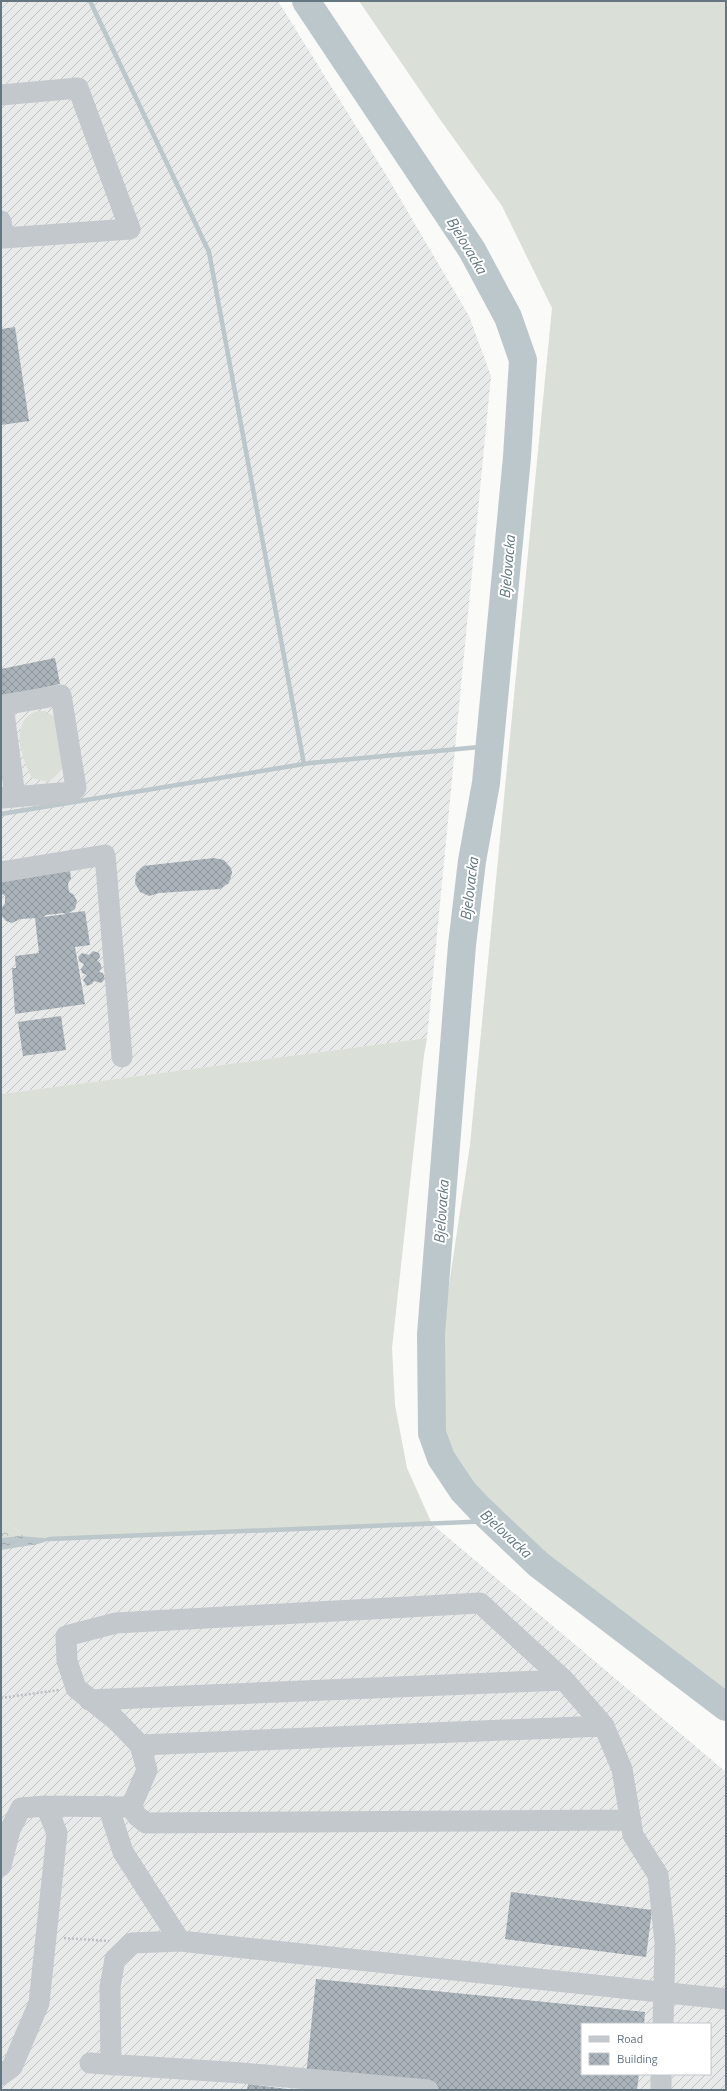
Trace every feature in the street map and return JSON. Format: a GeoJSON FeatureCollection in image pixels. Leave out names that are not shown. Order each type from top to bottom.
{"type":"FeatureCollection","features":[{"type":"Feature","properties":{"kind":"lane"},"geometry":{"type":"LineString","coordinates":[[1,95],[78,88],[130,229],[4,238],[1,221]]}},
{"type":"Feature","properties":{"kind":"lane"},"geometry":{"type":"LineString","coordinates":[[61,695],[76,788],[72,792],[8,797],[3,705],[61,695]]}},
{"type":"Feature","properties":{"kind":"lane"},"geometry":{"type":"LineString","coordinates":[[1,872],[104,855],[122,1057]]}},
{"type":"Feature","properties":{"kind":"lane"},"geometry":{"type":"LineString","coordinates":[[131,1807],[147,1770],[140,1745],[118,1721],[82,1694],[67,1661],[66,1636],[116,1623],[480,1603],[564,1680],[604,1726],[622,1768],[633,1835],[658,1876],[666,1943],[664,2023]]}},
{"type":"Feature","properties":{"kind":"lane"},"geometry":{"type":"LineString","coordinates":[[82,1694],[564,1680]]}},
{"type":"Feature","properties":{"kind":"lane"},"geometry":{"type":"LineString","coordinates":[[140,1745],[604,1726]]}},
{"type":"Feature","properties":{"kind":"lane"},"geometry":{"type":"LineString","coordinates":[[1,1866],[10,1830],[21,1808],[46,1806],[131,1807]]}},
{"type":"Feature","properties":{"kind":"lane"},"geometry":{"type":"LineString","coordinates":[[1,2074],[12,2067],[39,2003],[57,1834],[46,1806]]}},
{"type":"Feature","properties":{"kind":"lane"},"geometry":{"type":"LineString","coordinates":[[108,1806],[123,1852],[180,1942]]}},
{"type":"Feature","properties":{"kind":"lane"},"geometry":{"type":"LineString","coordinates":[[131,1807],[137,1816],[146,1823],[631,1820]]}},
{"type":"Feature","properties":{"kind":"lane"},"geometry":{"type":"LineString","coordinates":[[111,2065],[110,1987],[115,1959],[132,1943],[180,1942],[726,2000]]}},
{"type":"Feature","properties":{"kind":"lane"},"geometry":{"type":"LineString","coordinates":[[90,2063],[237,2082],[428,2090]]}},
{"type":"Feature","properties":{"kind":"lane"},"geometry":{"type":"LineString","coordinates":[[661,2075],[661,2090]]}},
{"type":"Feature","properties":{"kind":"path"},"geometry":{"type":"LineString","coordinates":[[1,1698],[82,1694]]}},
{"type":"Feature","properties":{"kind":"path"},"geometry":{"type":"LineString","coordinates":[[47,1936],[132,1943]]}},
{"type":"Feature","properties":{"kind":"shaded area"},"geometry":{"type":"Polygon","coordinates":[[[1,1],[278,1],[385,173],[469,316],[491,376],[427,1038],[1,1094],[1,1]]]}},
{"type":"Feature","properties":{"kind":"shaded area"},"geometry":{"type":"Polygon","coordinates":[[[432,1524],[726,1772],[726,2090],[1,2090],[1,1542],[432,1524]]]}},
{"type":"Feature","properties":{"kind":"green space"},"geometry":{"type":"Polygon","coordinates":[[[359,1],[726,1],[726,1691],[718,1701],[583,1599],[531,1556],[497,1525],[479,1508],[454,1479],[441,1458],[434,1438],[431,1405],[470,1145],[552,308],[502,206],[439,118],[359,1]]]}},
{"type":"Feature","properties":{"kind":"green space"},"geometry":{"type":"Polygon","coordinates":[[[45,711],[58,719],[66,754],[62,768],[57,775],[48,782],[32,778],[25,762],[20,744],[21,726],[26,719],[34,712],[45,711]]]}},
{"type":"Feature","properties":{"kind":"green space"},"geometry":{"type":"Polygon","coordinates":[[[427,1038],[392,1348],[395,1405],[407,1468],[432,1524],[29,1540],[9,1524],[1,1524],[1,1094],[427,1038]]]}},
{"type":"Feature","properties":{"kind":"green space"},"geometry":{"type":"Polygon","coordinates":[[[1,1524],[9,1524],[29,1540],[1,1542],[1,1524]]]}},
{"type":"Feature","properties":{"kind":"water"},"geometry":{"type":"Polygon","coordinates":[[[20,1536],[54,1539],[38,1544],[1,1550],[1,1538],[20,1536]]]}},
{"type":"Feature","properties":{"kind":"building"},"geometry":{"type":"Polygon","coordinates":[[[15,327],[29,421],[1,425],[1,329],[15,327]]]}},
{"type":"Feature","properties":{"kind":"building"},"geometry":{"type":"Polygon","coordinates":[[[55,658],[60,684],[1,697],[1,669],[55,658]]]}},
{"type":"Feature","properties":{"kind":"building"},"geometry":{"type":"Polygon","coordinates":[[[214,858],[224,860],[231,868],[232,873],[229,883],[220,889],[159,893],[149,896],[140,892],[135,883],[136,873],[143,866],[214,858]]]}},
{"type":"Feature","properties":{"kind":"building"},"geometry":{"type":"Polygon","coordinates":[[[70,871],[71,878],[68,884],[69,892],[73,894],[77,901],[75,909],[69,913],[85,911],[90,945],[75,947],[85,1004],[15,1014],[12,968],[16,968],[15,956],[39,953],[35,918],[20,919],[12,923],[6,921],[2,916],[1,909],[5,903],[5,895],[1,894],[1,875],[70,871]],[[66,914],[46,915],[43,917],[66,914]]]}},
{"type":"Feature","properties":{"kind":"building"},"geometry":{"type":"Polygon","coordinates":[[[93,951],[99,953],[100,957],[97,961],[100,963],[102,968],[99,972],[103,973],[105,979],[101,983],[94,981],[92,984],[87,986],[83,980],[87,975],[82,973],[81,969],[84,964],[80,962],[78,957],[82,953],[89,955],[93,951]]]}},
{"type":"Feature","properties":{"kind":"building"},"geometry":{"type":"Polygon","coordinates":[[[61,1016],[66,1050],[23,1056],[18,1022],[61,1016]]]}},
{"type":"Feature","properties":{"kind":"building"},"geometry":{"type":"Polygon","coordinates":[[[511,1892],[652,1910],[646,1957],[505,1939],[511,1892]]]}},
{"type":"Feature","properties":{"kind":"building"},"geometry":{"type":"Polygon","coordinates":[[[316,1979],[645,2012],[644,2023],[581,2023],[581,2075],[639,2075],[637,2090],[444,2090],[306,2076],[316,1979]]]}},
{"type":"Feature","properties":{"kind":"building"},"geometry":{"type":"Polygon","coordinates":[[[248,2084],[287,2089],[287,2090],[247,2090],[248,2084]]]}},
{"type":"Feature","properties":{"kind":"waterway"},"geometry":{"type":"LineString","coordinates":[[90,1],[209,252],[304,764]]}},
{"type":"Feature","properties":{"kind":"waterway","name":"Bjelovacka"},"geometry":{"type":"LineString","coordinates":[[306,1],[472,250],[508,317],[523,360],[517,457],[486,783],[472,861],[462,945],[431,1334],[432,1433],[441,1458],[463,1491],[538,1564],[726,1707]]}},
{"type":"Feature","properties":{"kind":"waterway"},"geometry":{"type":"LineString","coordinates":[[1,814],[310,763],[490,746]]}},
{"type":"Feature","properties":{"kind":"waterway"},"geometry":{"type":"LineString","coordinates":[[49,1539],[493,1521]]}}]}
